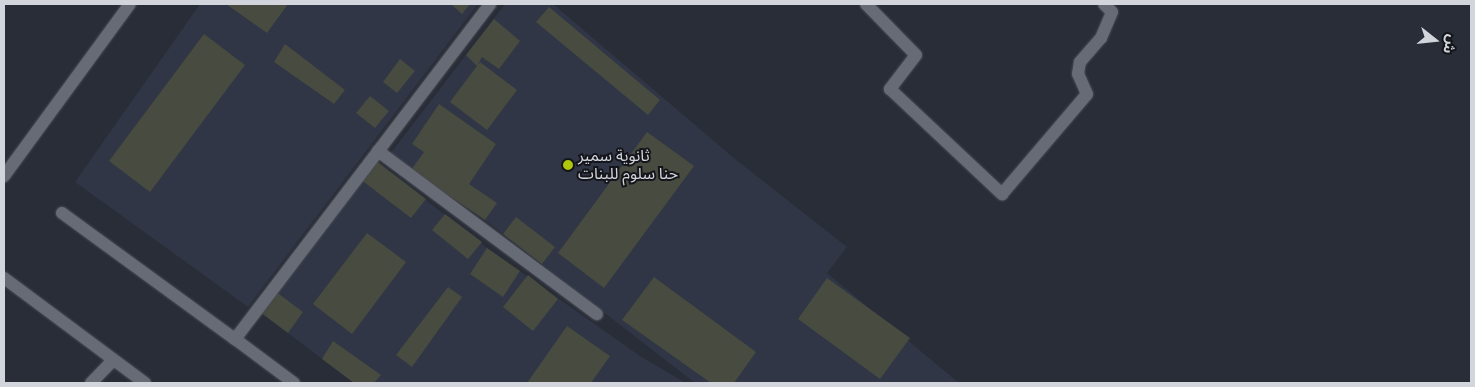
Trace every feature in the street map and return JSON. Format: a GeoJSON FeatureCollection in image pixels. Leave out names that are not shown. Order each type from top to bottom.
{"type":"FeatureCollection","features":[{"type":"Feature","properties":{"kind":"street"},"geometry":{"type":"LineString","coordinates":[[4,176],[130,4]]}},
{"type":"Feature","properties":{"kind":"street"},"geometry":{"type":"LineString","coordinates":[[235,339],[490,4]]}},
{"type":"Feature","properties":{"kind":"street"},"geometry":{"type":"LineString","coordinates":[[866,4],[916,55],[890,89],[1002,194],[1087,94],[1078,74],[1080,62],[1101,38],[1112,12],[1104,4]]}},
{"type":"Feature","properties":{"kind":"street"},"geometry":{"type":"LineString","coordinates":[[378,152],[597,314]]}},
{"type":"Feature","properties":{"kind":"street"},"geometry":{"type":"LineString","coordinates":[[62,213],[294,383]]}},
{"type":"Feature","properties":{"kind":"street"},"geometry":{"type":"LineString","coordinates":[[4,278],[145,383]]}},
{"type":"Feature","properties":{"kind":"street"},"geometry":{"type":"LineString","coordinates":[[91,383],[113,360]]}},
{"type":"Feature","properties":{"kind":"shaded area"},"geometry":{"type":"Polygon","coordinates":[[[200,4],[478,4],[248,307],[75,182],[200,4]]]}},
{"type":"Feature","properties":{"kind":"shaded area"},"geometry":{"type":"Polygon","coordinates":[[[505,4],[553,4],[735,159],[847,247],[827,273],[959,383],[695,383],[485,220],[390,154],[505,4]]]}},
{"type":"Feature","properties":{"kind":"shaded area"},"geometry":{"type":"Polygon","coordinates":[[[375,160],[487,248],[640,356],[686,383],[354,383],[260,312],[375,160]]]}},
{"type":"Feature","properties":{"kind":"building"},"geometry":{"type":"Polygon","coordinates":[[[226,4],[288,4],[267,33],[226,4]]]}},
{"type":"Feature","properties":{"kind":"building"},"geometry":{"type":"Polygon","coordinates":[[[451,4],[470,4],[462,14],[451,4]]]}},
{"type":"Feature","properties":{"kind":"building"},"geometry":{"type":"Polygon","coordinates":[[[549,7],[660,100],[648,115],[536,22],[549,7]]]}},
{"type":"Feature","properties":{"kind":"building"},"geometry":{"type":"Polygon","coordinates":[[[494,19],[520,41],[499,69],[482,57],[477,66],[466,55],[494,19]]]}},
{"type":"Feature","properties":{"kind":"building"},"geometry":{"type":"Polygon","coordinates":[[[204,34],[245,65],[150,192],[109,161],[204,34]]]}},
{"type":"Feature","properties":{"kind":"building"},"geometry":{"type":"Polygon","coordinates":[[[285,44],[345,90],[334,104],[274,62],[285,44]]]}},
{"type":"Feature","properties":{"kind":"building"},"geometry":{"type":"Polygon","coordinates":[[[400,59],[415,71],[397,93],[383,82],[400,59]]]}},
{"type":"Feature","properties":{"kind":"building"},"geometry":{"type":"Polygon","coordinates":[[[480,62],[517,90],[487,130],[450,102],[480,62]]]}},
{"type":"Feature","properties":{"kind":"building"},"geometry":{"type":"Polygon","coordinates":[[[370,96],[389,111],[375,128],[356,113],[370,96]]]}},
{"type":"Feature","properties":{"kind":"building"},"geometry":{"type":"Polygon","coordinates":[[[439,104],[496,144],[469,184],[497,203],[485,220],[411,170],[424,152],[412,144],[439,104]]]}},
{"type":"Feature","properties":{"kind":"building"},"geometry":{"type":"Polygon","coordinates":[[[647,132],[694,166],[604,288],[558,253],[647,132]]]}},
{"type":"Feature","properties":{"kind":"building"},"geometry":{"type":"Polygon","coordinates":[[[375,160],[426,199],[411,218],[360,179],[375,160]]]}},
{"type":"Feature","properties":{"kind":"building"},"geometry":{"type":"Polygon","coordinates":[[[445,214],[482,242],[468,259],[432,230],[445,214]]]}},
{"type":"Feature","properties":{"kind":"building"},"geometry":{"type":"Polygon","coordinates":[[[516,217],[555,247],[542,264],[503,234],[516,217]]]}},
{"type":"Feature","properties":{"kind":"building"},"geometry":{"type":"Polygon","coordinates":[[[367,233],[406,262],[352,334],[313,304],[367,233]]]}},
{"type":"Feature","properties":{"kind":"building"},"geometry":{"type":"Polygon","coordinates":[[[487,248],[520,271],[503,297],[470,274],[487,248]]]}},
{"type":"Feature","properties":{"kind":"building"},"geometry":{"type":"Polygon","coordinates":[[[528,275],[558,299],[533,331],[503,307],[528,275]]]}},
{"type":"Feature","properties":{"kind":"building"},"geometry":{"type":"Polygon","coordinates":[[[654,277],[756,352],[734,383],[711,383],[622,320],[654,277]]]}},
{"type":"Feature","properties":{"kind":"building"},"geometry":{"type":"Polygon","coordinates":[[[827,278],[910,338],[880,379],[798,319],[827,278]]]}},
{"type":"Feature","properties":{"kind":"building"},"geometry":{"type":"Polygon","coordinates":[[[448,287],[462,297],[412,367],[396,355],[448,287]]]}},
{"type":"Feature","properties":{"kind":"building"},"geometry":{"type":"Polygon","coordinates":[[[275,291],[303,312],[288,333],[260,312],[275,291]]]}},
{"type":"Feature","properties":{"kind":"building"},"geometry":{"type":"Polygon","coordinates":[[[567,326],[610,356],[591,383],[527,383],[567,326]]]}},
{"type":"Feature","properties":{"kind":"building"},"geometry":{"type":"Polygon","coordinates":[[[333,341],[381,375],[374,383],[354,383],[322,359],[333,341]]]}},
{"type":"Feature","properties":{"kind":"place","name":"ثانوية سمير حنا سلوم للبنات"},"geometry":{"type":"Point","coordinates":[568,165]}}]}
